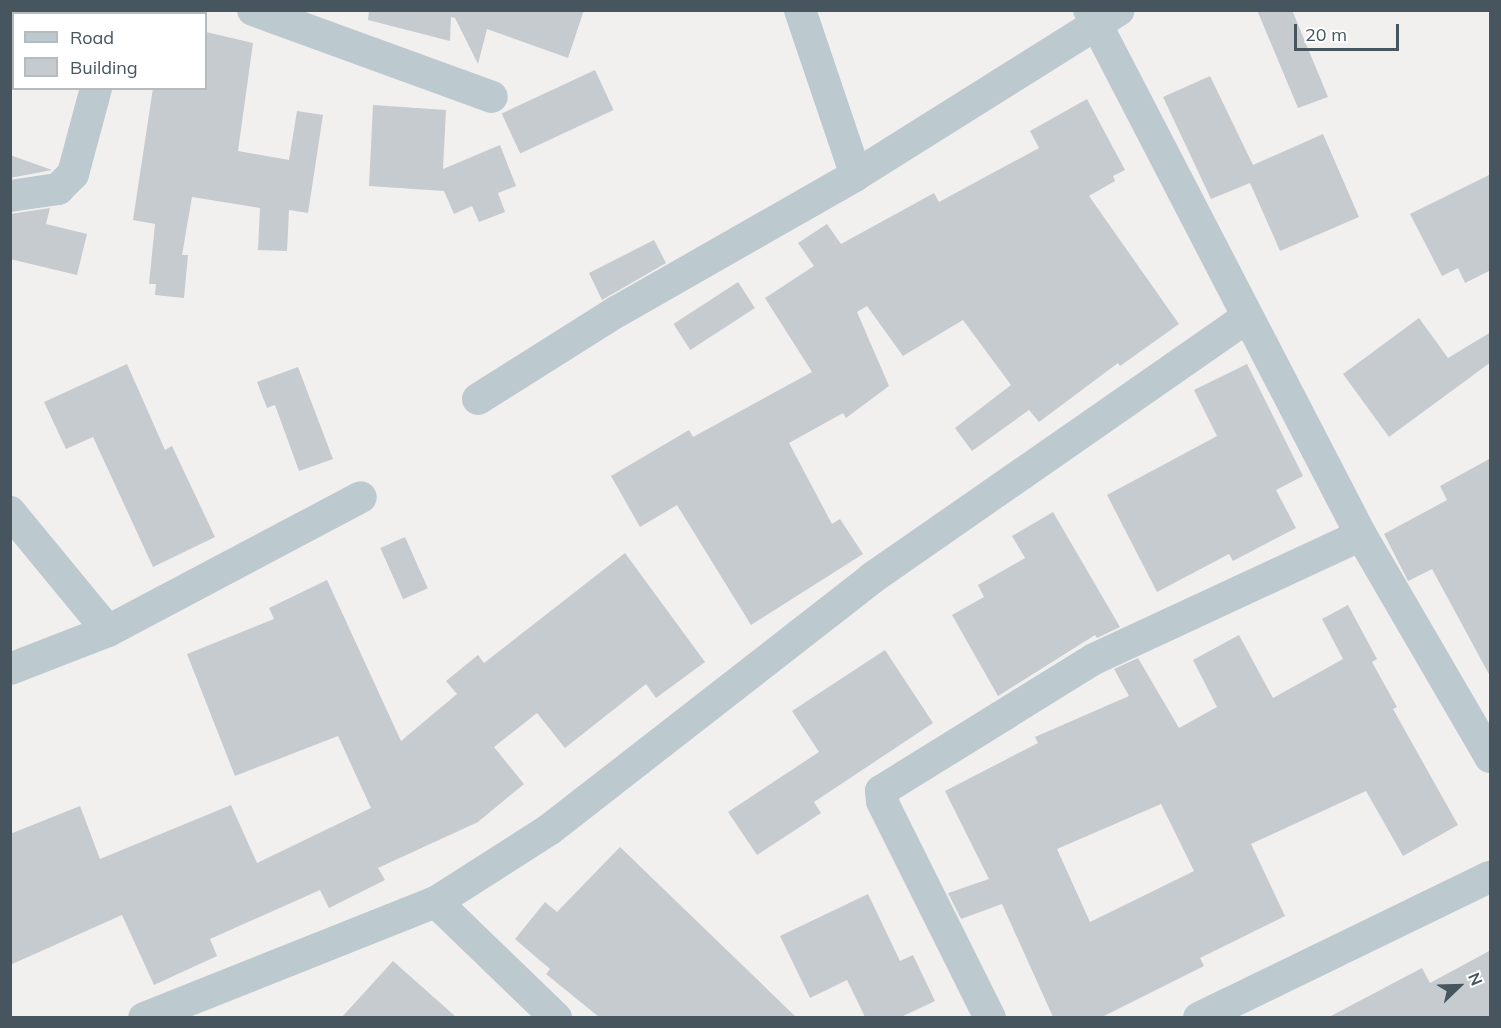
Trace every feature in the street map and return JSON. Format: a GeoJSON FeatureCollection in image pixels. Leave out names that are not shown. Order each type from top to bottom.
{"type":"FeatureCollection","features":[{"type":"Feature","properties":{"kind":"street"},"geometry":{"type":"LineString","coordinates":[[253,10],[492,98]]}},
{"type":"Feature","properties":{"kind":"street"},"geometry":{"type":"LineString","coordinates":[[800,10],[856,175]]}},
{"type":"Feature","properties":{"kind":"street"},"geometry":{"type":"LineString","coordinates":[[478,399],[618,311],[856,175],[1102,16],[1247,317],[1361,535],[1491,758]]}},
{"type":"Feature","properties":{"kind":"street"},"geometry":{"type":"LineString","coordinates":[[10,196],[58,189],[73,174],[95,90]]}},
{"type":"Feature","properties":{"kind":"street"},"geometry":{"type":"LineString","coordinates":[[144,1017],[436,902],[550,829],[872,578],[1247,317]]}},
{"type":"Feature","properties":{"kind":"street"},"geometry":{"type":"LineString","coordinates":[[10,669],[108,631],[361,497]]}},
{"type":"Feature","properties":{"kind":"street"},"geometry":{"type":"LineString","coordinates":[[10,512],[108,631]]}},
{"type":"Feature","properties":{"kind":"street"},"geometry":{"type":"LineString","coordinates":[[990,1017],[882,801],[881,791],[1094,659],[1361,535]]}},
{"type":"Feature","properties":{"kind":"street"},"geometry":{"type":"LineString","coordinates":[[1199,1017],[1348,949],[1491,877]]}},
{"type":"Feature","properties":{"kind":"street"},"geometry":{"type":"LineString","coordinates":[[436,902],[556,1017]]}},
{"type":"Feature","properties":{"kind":"building"},"geometry":{"type":"Polygon","coordinates":[[[369,10],[584,10],[568,58],[487,29],[478,64],[455,18],[451,17],[450,41],[368,20],[369,10]]]}},
{"type":"Feature","properties":{"kind":"building"},"geometry":{"type":"Polygon","coordinates":[[[1257,10],[1292,10],[1328,97],[1298,108],[1257,10]]]}},
{"type":"Feature","properties":{"kind":"building"},"geometry":{"type":"Polygon","coordinates":[[[207,32],[253,43],[238,151],[289,160],[297,111],[323,115],[308,213],[289,210],[287,251],[258,250],[260,208],[192,197],[182,255],[188,255],[184,298],[155,295],[156,284],[149,284],[155,224],[133,220],[153,90],[207,90],[207,32]]]}},
{"type":"Feature","properties":{"kind":"building"},"geometry":{"type":"Polygon","coordinates":[[[595,70],[614,110],[520,153],[502,114],[595,70]]]}},
{"type":"Feature","properties":{"kind":"building"},"geometry":{"type":"Polygon","coordinates":[[[1210,76],[1253,165],[1323,134],[1359,217],[1280,251],[1250,183],[1211,199],[1163,97],[1210,76]]]}},
{"type":"Feature","properties":{"kind":"building"},"geometry":{"type":"Polygon","coordinates":[[[1087,99],[1125,170],[1113,176],[1115,181],[1089,196],[1179,324],[1120,366],[1118,363],[1039,422],[1029,410],[972,451],[955,428],[1011,385],[963,320],[903,356],[867,306],[857,312],[889,386],[846,418],[843,413],[789,443],[832,524],[840,519],[863,554],[751,625],[677,505],[640,527],[611,476],[689,430],[693,437],[812,372],[765,298],[814,266],[798,243],[827,224],[841,244],[934,193],[939,202],[1039,148],[1030,131],[1087,99]]]}},
{"type":"Feature","properties":{"kind":"building"},"geometry":{"type":"Polygon","coordinates":[[[373,105],[446,110],[443,169],[500,145],[516,186],[498,193],[505,212],[479,222],[472,206],[454,214],[444,191],[369,186],[373,105]]]}},
{"type":"Feature","properties":{"kind":"building"},"geometry":{"type":"Polygon","coordinates":[[[10,155],[52,170],[10,178],[10,155]]]}},
{"type":"Feature","properties":{"kind":"building"},"geometry":{"type":"Polygon","coordinates":[[[1491,174],[1491,270],[1465,283],[1458,268],[1442,276],[1410,214],[1491,174]]]}},
{"type":"Feature","properties":{"kind":"building"},"geometry":{"type":"Polygon","coordinates":[[[50,208],[46,224],[87,234],[77,275],[10,259],[10,214],[50,208]]]}},
{"type":"Feature","properties":{"kind":"building"},"geometry":{"type":"Polygon","coordinates":[[[654,240],[666,263],[602,300],[589,273],[654,240]]]}},
{"type":"Feature","properties":{"kind":"building"},"geometry":{"type":"Polygon","coordinates":[[[738,282],[755,308],[690,350],[673,324],[738,282]]]}},
{"type":"Feature","properties":{"kind":"building"},"geometry":{"type":"Polygon","coordinates":[[[1419,318],[1448,358],[1491,332],[1491,362],[1389,437],[1343,374],[1419,318]]]}},
{"type":"Feature","properties":{"kind":"building"},"geometry":{"type":"Polygon","coordinates":[[[127,364],[165,450],[172,446],[215,537],[153,567],[93,437],[66,449],[44,402],[127,364]]]}},
{"type":"Feature","properties":{"kind":"building"},"geometry":{"type":"Polygon","coordinates":[[[1247,364],[1303,476],[1276,490],[1296,528],[1233,561],[1229,554],[1157,592],[1107,495],[1217,436],[1194,390],[1247,364]]]}},
{"type":"Feature","properties":{"kind":"building"},"geometry":{"type":"Polygon","coordinates":[[[298,367],[333,459],[299,471],[275,405],[267,408],[257,382],[298,367]]]}},
{"type":"Feature","properties":{"kind":"building"},"geometry":{"type":"Polygon","coordinates":[[[1491,458],[1491,678],[1432,569],[1408,581],[1384,534],[1447,500],[1440,486],[1491,458]]]}},
{"type":"Feature","properties":{"kind":"building"},"geometry":{"type":"Polygon","coordinates":[[[1053,512],[1120,627],[1097,638],[1095,635],[998,696],[952,615],[984,597],[978,585],[1025,558],[1012,536],[1053,512]]]}},
{"type":"Feature","properties":{"kind":"building"},"geometry":{"type":"Polygon","coordinates":[[[405,537],[428,588],[403,599],[380,548],[405,537]]]}},
{"type":"Feature","properties":{"kind":"building"},"geometry":{"type":"Polygon","coordinates":[[[625,553],[705,662],[656,698],[646,684],[565,748],[537,713],[494,747],[524,784],[478,822],[378,868],[385,880],[329,908],[320,890],[210,939],[217,956],[154,985],[122,915],[10,965],[10,834],[80,806],[100,859],[231,805],[257,863],[371,808],[338,736],[235,776],[187,654],[274,619],[269,608],[327,580],[401,741],[457,694],[446,681],[478,655],[484,663],[625,553]]]}},
{"type":"Feature","properties":{"kind":"building"},"geometry":{"type":"Polygon","coordinates":[[[1348,605],[1377,659],[1372,662],[1397,707],[1393,709],[1458,825],[1403,856],[1366,791],[1251,844],[1285,916],[1200,958],[1204,966],[1102,1017],[1053,1017],[1002,904],[961,919],[948,893],[989,879],[945,791],[1038,743],[1035,737],[1129,696],[1114,669],[1138,658],[1179,728],[1217,707],[1193,660],[1239,635],[1273,698],[1343,659],[1322,619],[1348,605]],[[1161,804],[1057,849],[1090,922],[1194,871],[1161,804]]]}},
{"type":"Feature","properties":{"kind":"building"},"geometry":{"type":"Polygon","coordinates":[[[885,650],[933,723],[814,802],[821,813],[757,855],[728,812],[819,752],[792,711],[885,650]]]}},
{"type":"Feature","properties":{"kind":"building"},"geometry":{"type":"Polygon","coordinates":[[[620,847],[796,1017],[599,1017],[546,974],[550,969],[515,939],[545,902],[557,912],[620,847]]]}},
{"type":"Feature","properties":{"kind":"building"},"geometry":{"type":"Polygon","coordinates":[[[868,894],[900,961],[913,955],[935,1001],[901,1017],[865,1017],[847,980],[810,998],[780,936],[868,894]]]}},
{"type":"Feature","properties":{"kind":"building"},"geometry":{"type":"Polygon","coordinates":[[[1491,950],[1491,1017],[1329,1017],[1422,968],[1430,983],[1491,950]]]}},
{"type":"Feature","properties":{"kind":"building"},"geometry":{"type":"Polygon","coordinates":[[[393,961],[456,1017],[342,1017],[393,961]]]}}]}
